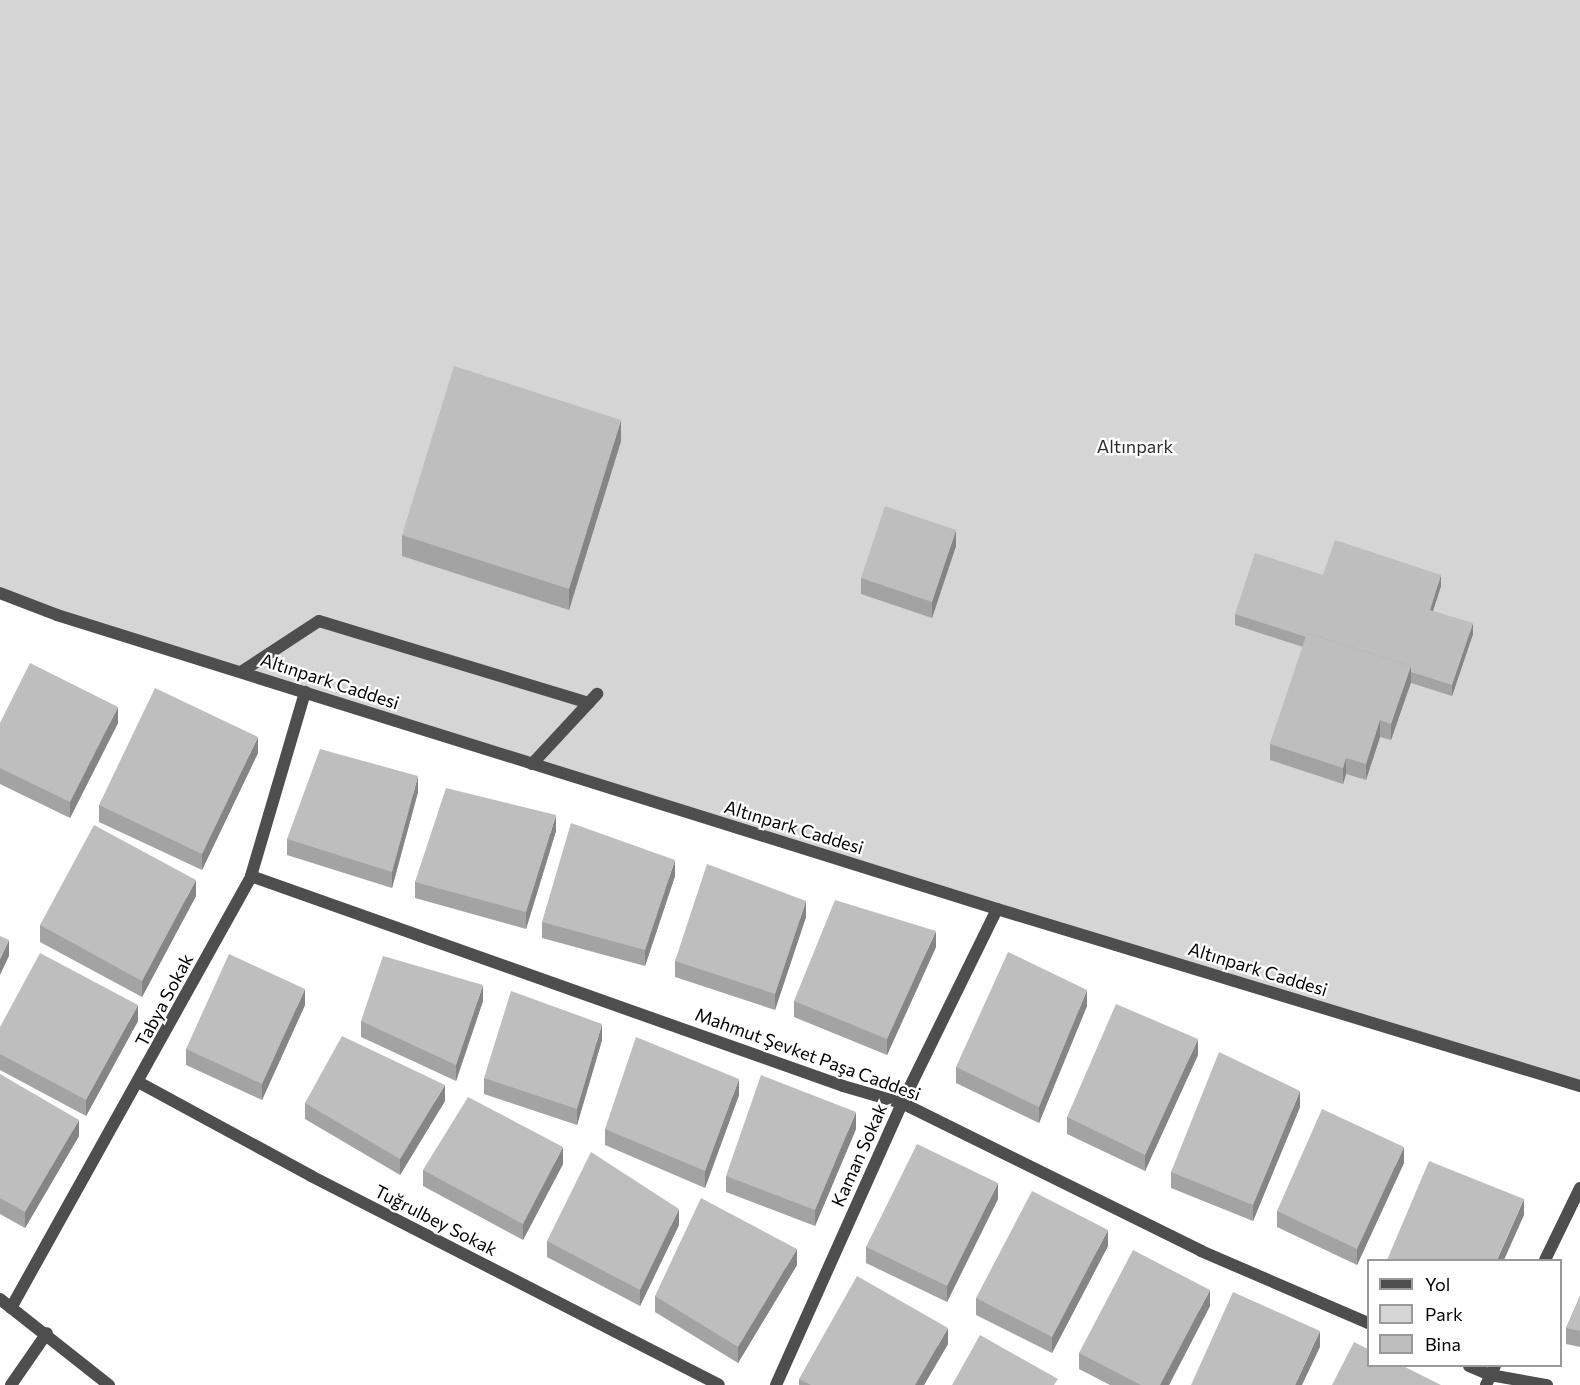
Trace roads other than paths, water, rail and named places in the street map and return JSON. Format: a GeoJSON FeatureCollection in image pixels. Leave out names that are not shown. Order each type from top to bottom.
{"type":"FeatureCollection","features":[{"type":"Feature","properties":{"kind":"street","name":"Altınpark Caddesi"},"geometry":{"type":"LineString","coordinates":[[0,593],[532,764],[997,909],[1580,1086]]}},
{"type":"Feature","properties":{"kind":"street"},"geometry":{"type":"LineString","coordinates":[[241,672],[319,621],[593,699],[532,764]]}},
{"type":"Feature","properties":{"kind":"street","name":"Tabya Sokak"},"geometry":{"type":"LineString","coordinates":[[11,1308],[140,1083],[251,876],[305,692]]}},
{"type":"Feature","properties":{"kind":"street","name":"Mahmut Şevket Paşa Caddesi"},"geometry":{"type":"LineString","coordinates":[[251,876],[902,1103],[1201,1251],[1367,1323]]}},
{"type":"Feature","properties":{"kind":"street","name":"Kaman Sokak"},"geometry":{"type":"LineString","coordinates":[[776,1385],[902,1103],[997,909]]}},
{"type":"Feature","properties":{"kind":"street","name":"Tuğrulbey Sokak"},"geometry":{"type":"LineString","coordinates":[[140,1083],[311,1176],[719,1385]]}},
{"type":"Feature","properties":{"kind":"street"},"geometry":{"type":"LineString","coordinates":[[1545,1259],[1580,1188]]}},
{"type":"Feature","properties":{"kind":"street"},"geometry":{"type":"LineString","coordinates":[[0,1299],[109,1385]]}},
{"type":"Feature","properties":{"kind":"street"},"geometry":{"type":"LineString","coordinates":[[11,1385],[47,1334]]}},
{"type":"Feature","properties":{"kind":"street"},"geometry":{"type":"LineString","coordinates":[[1473,1367],[1490,1375],[1547,1385]]}},
{"type":"Feature","properties":{"kind":"park label","name":"Altınpark"},"geometry":{"type":"Point","coordinates":[1135,446]}}]}
